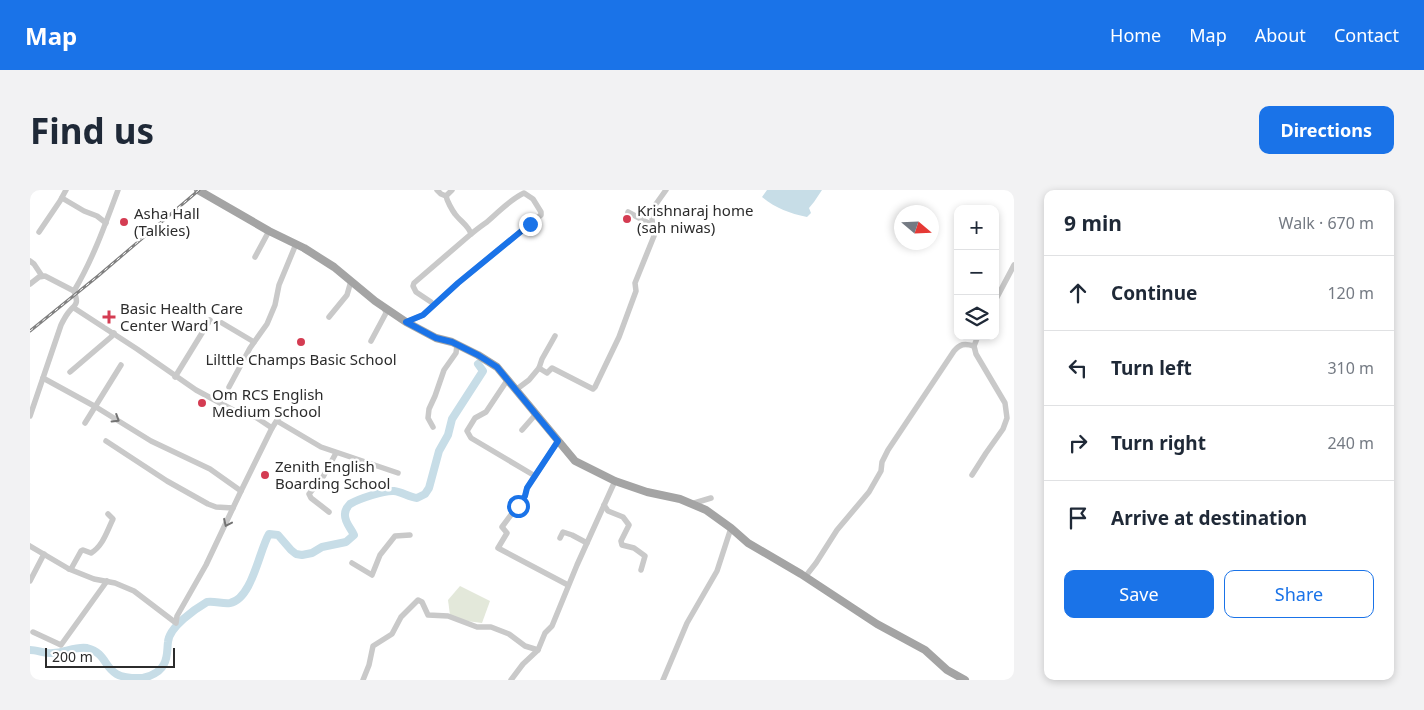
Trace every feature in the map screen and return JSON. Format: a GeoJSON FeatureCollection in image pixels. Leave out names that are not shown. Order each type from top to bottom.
{"type":"FeatureCollection","features":[{"type":"Feature","properties":{"kind":"main road"},"geometry":{"type":"LineString","coordinates":[[198,190],[269,231],[304,248],[334,267],[406,322],[436,338],[452,342],[497,367],[575,461],[615,481],[647,492],[680,498],[706,510],[732,528],[748,543],[805,577],[877,624],[926,650],[947,670],[965,680]]}},
{"type":"Feature","properties":{"kind":"street"},"geometry":{"type":"LineString","coordinates":[[39,232],[66,190]]}},
{"type":"Feature","properties":{"kind":"street"},"geometry":{"type":"LineString","coordinates":[[74,291],[85,272],[118,190]]}},
{"type":"Feature","properties":{"kind":"street"},"geometry":{"type":"LineString","coordinates":[[437,190],[446,196]]}},
{"type":"Feature","properties":{"kind":"street"},"geometry":{"type":"LineString","coordinates":[[446,196],[452,190]]}},
{"type":"Feature","properties":{"kind":"street"},"geometry":{"type":"LineString","coordinates":[[539,368],[547,373],[552,368],[593,389],[619,337],[636,291],[635,282],[654,236],[651,211],[666,190]]}},
{"type":"Feature","properties":{"kind":"street"},"geometry":{"type":"LineString","coordinates":[[406,322],[423,315],[450,289],[541,214],[533,200],[524,192],[516,196],[414,283],[413,286],[416,292],[431,302]]}},
{"type":"Feature","properties":{"kind":"street"},"geometry":{"type":"LineString","coordinates":[[446,196],[446,200],[453,212],[468,227],[470,234]]}},
{"type":"Feature","properties":{"kind":"street"},"geometry":{"type":"LineString","coordinates":[[62,198],[106,222]]}},
{"type":"Feature","properties":{"kind":"street"},"geometry":{"type":"LineString","coordinates":[[628,212],[652,225]]}},
{"type":"Feature","properties":{"kind":"street"},"geometry":{"type":"LineString","coordinates":[[255,257],[269,231]]}},
{"type":"Feature","properties":{"kind":"street"},"geometry":{"type":"LineString","coordinates":[[229,387],[269,318],[275,304],[279,285],[296,244]]}},
{"type":"Feature","properties":{"kind":"street"},"geometry":{"type":"LineString","coordinates":[[30,261],[42,276],[74,291],[77,299],[74,308],[68,313],[61,325],[30,416]]}},
{"type":"Feature","properties":{"kind":"street"},"geometry":{"type":"LineString","coordinates":[[998,295],[1014,266]]}},
{"type":"Feature","properties":{"kind":"street"},"geometry":{"type":"LineString","coordinates":[[30,284],[42,276]]}},
{"type":"Feature","properties":{"kind":"street"},"geometry":{"type":"LineString","coordinates":[[329,316],[347,295],[351,281]]}},
{"type":"Feature","properties":{"kind":"street"},"geometry":{"type":"LineString","coordinates":[[371,341],[386,313],[384,307]]}},
{"type":"Feature","properties":{"kind":"street"},"geometry":{"type":"LineString","coordinates":[[74,308],[114,333],[196,390],[235,411],[249,414],[272,428]]}},
{"type":"Feature","properties":{"kind":"street"},"geometry":{"type":"LineString","coordinates":[[175,377],[210,320]]}},
{"type":"Feature","properties":{"kind":"street"},"geometry":{"type":"LineString","coordinates":[[222,322],[254,342]]}},
{"type":"Feature","properties":{"kind":"street"},"geometry":{"type":"LineString","coordinates":[[70,372],[114,333]]}},
{"type":"Feature","properties":{"kind":"street"},"geometry":{"type":"LineString","coordinates":[[517,390],[539,368],[555,336]]}},
{"type":"Feature","properties":{"kind":"street"},"geometry":{"type":"LineString","coordinates":[[972,475],[1004,429],[1007,418],[1005,403],[976,354],[974,346],[976,340]]}},
{"type":"Feature","properties":{"kind":"street"},"geometry":{"type":"LineString","coordinates":[[805,577],[816,564],[837,530],[869,492],[881,471],[882,462],[888,450],[954,351],[959,345],[965,343],[974,346]]}},
{"type":"Feature","properties":{"kind":"street"},"geometry":{"type":"LineString","coordinates":[[433,427],[428,418],[429,409],[436,396],[444,370],[456,353],[457,345]]}},
{"type":"Feature","properties":{"kind":"street"},"geometry":{"type":"LineString","coordinates":[[85,423],[121,365]]}},
{"type":"Feature","properties":{"kind":"street"},"geometry":{"type":"LineString","coordinates":[[43,378],[96,407],[151,441],[210,469],[241,490]]}},
{"type":"Feature","properties":{"kind":"street"},"geometry":{"type":"LineString","coordinates":[[508,379],[486,412],[475,418],[467,431],[471,438],[536,476]]}},
{"type":"Feature","properties":{"kind":"street"},"geometry":{"type":"LineString","coordinates":[[522,430],[536,414]]}},
{"type":"Feature","properties":{"kind":"street"},"geometry":{"type":"LineString","coordinates":[[30,546],[69,569],[134,591],[176,623],[177,616],[206,565],[241,490],[278,419],[321,448],[398,473]]}},
{"type":"Feature","properties":{"kind":"street"},"geometry":{"type":"LineString","coordinates":[[106,441],[167,481],[208,504],[216,507],[233,508]]}},
{"type":"Feature","properties":{"kind":"street"},"geometry":{"type":"LineString","coordinates":[[558,441],[527,488],[525,496],[502,527],[507,533],[498,548],[568,585]]}},
{"type":"Feature","properties":{"kind":"street"},"geometry":{"type":"LineString","coordinates":[[330,512],[310,498],[309,494],[323,477],[336,453]]}},
{"type":"Feature","properties":{"kind":"street"},"geometry":{"type":"LineString","coordinates":[[512,680],[523,664],[538,650],[545,633],[557,617],[562,599],[615,481]]}},
{"type":"Feature","properties":{"kind":"street"},"geometry":{"type":"LineString","coordinates":[[691,504],[711,498]]}},
{"type":"Feature","properties":{"kind":"street"},"geometry":{"type":"LineString","coordinates":[[604,505],[608,511],[623,517],[629,526],[621,540],[622,545],[634,548],[645,556],[641,570]]}},
{"type":"Feature","properties":{"kind":"street"},"geometry":{"type":"LineString","coordinates":[[69,569],[74,565],[81,551],[91,553],[101,544],[113,519],[108,514]]}},
{"type":"Feature","properties":{"kind":"street"},"geometry":{"type":"LineString","coordinates":[[663,680],[687,623],[717,571],[732,528]]}},
{"type":"Feature","properties":{"kind":"street"},"geometry":{"type":"LineString","coordinates":[[560,538],[563,532],[587,543]]}},
{"type":"Feature","properties":{"kind":"street"},"geometry":{"type":"LineString","coordinates":[[352,563],[372,575],[380,554],[395,536],[410,535]]}},
{"type":"Feature","properties":{"kind":"street"},"geometry":{"type":"LineString","coordinates":[[30,581],[44,554]]}},
{"type":"Feature","properties":{"kind":"street"},"geometry":{"type":"LineString","coordinates":[[33,632],[61,645],[107,582]]}},
{"type":"Feature","properties":{"kind":"street"},"geometry":{"type":"LineString","coordinates":[[363,680],[369,665],[373,646],[392,634],[401,617],[418,600],[422,602],[428,615],[448,616],[477,627],[491,627],[509,634],[525,646],[538,650]]}},
{"type":"Feature","properties":{"kind":"shaded area"},"geometry":{"type":"Polygon","coordinates":[[[460,586],[490,601],[482,623],[459,620],[450,615],[448,600],[460,586]]]}},
{"type":"Feature","properties":{"kind":"water"},"geometry":{"type":"Polygon","coordinates":[[[767,190],[822,190],[809,208],[811,213],[807,217],[773,205],[762,197],[767,190]]]}},
{"type":"Feature","properties":{"kind":"waterway"},"geometry":{"type":"LineString","coordinates":[[30,650],[50,653],[87,648],[101,656],[108,666],[119,675],[129,678],[143,678],[155,674],[160,670],[167,656],[169,636],[183,619],[207,602],[230,603],[238,600],[244,593],[269,534],[278,535],[296,554],[312,553],[322,547],[346,542],[354,535],[345,517],[346,509],[350,504],[372,495],[390,491],[417,498],[425,494],[429,488],[439,451],[448,435],[452,419],[483,371],[478,364]]}},
{"type":"Feature","properties":{"kind":"railway"},"geometry":{"type":"LineString","coordinates":[[30,331],[199,190]]}},
{"type":"Feature","properties":{"kind":"place","name":"Krishnaraj home (sah niwas)"},"geometry":{"type":"Point","coordinates":[627,219]}},
{"type":"Feature","properties":{"kind":"place","name":"Asha Hall (Talkies)"},"geometry":{"type":"Point","coordinates":[124,222]}},
{"type":"Feature","properties":{"kind":"place","name":"Basic Health Care Center Ward 1"},"geometry":{"type":"Point","coordinates":[109,317]}},
{"type":"Feature","properties":{"kind":"place","name":"Lilttle Champs Basic School"},"geometry":{"type":"Point","coordinates":[301,342]}},
{"type":"Feature","properties":{"kind":"place","name":"Om RCS English Medium School"},"geometry":{"type":"Point","coordinates":[202,403]}},
{"type":"Feature","properties":{"kind":"place","name":"Zenith English Boarding School"},"geometry":{"type":"Point","coordinates":[265,475]}},
{"type":"Feature","properties":{"kind":"route"},"geometry":{"type":"LineString","coordinates":[[518,506],[525,496],[527,488],[558,441],[497,367],[452,342],[436,338],[406,322],[423,315],[436,301],[530,224]]}}]}
